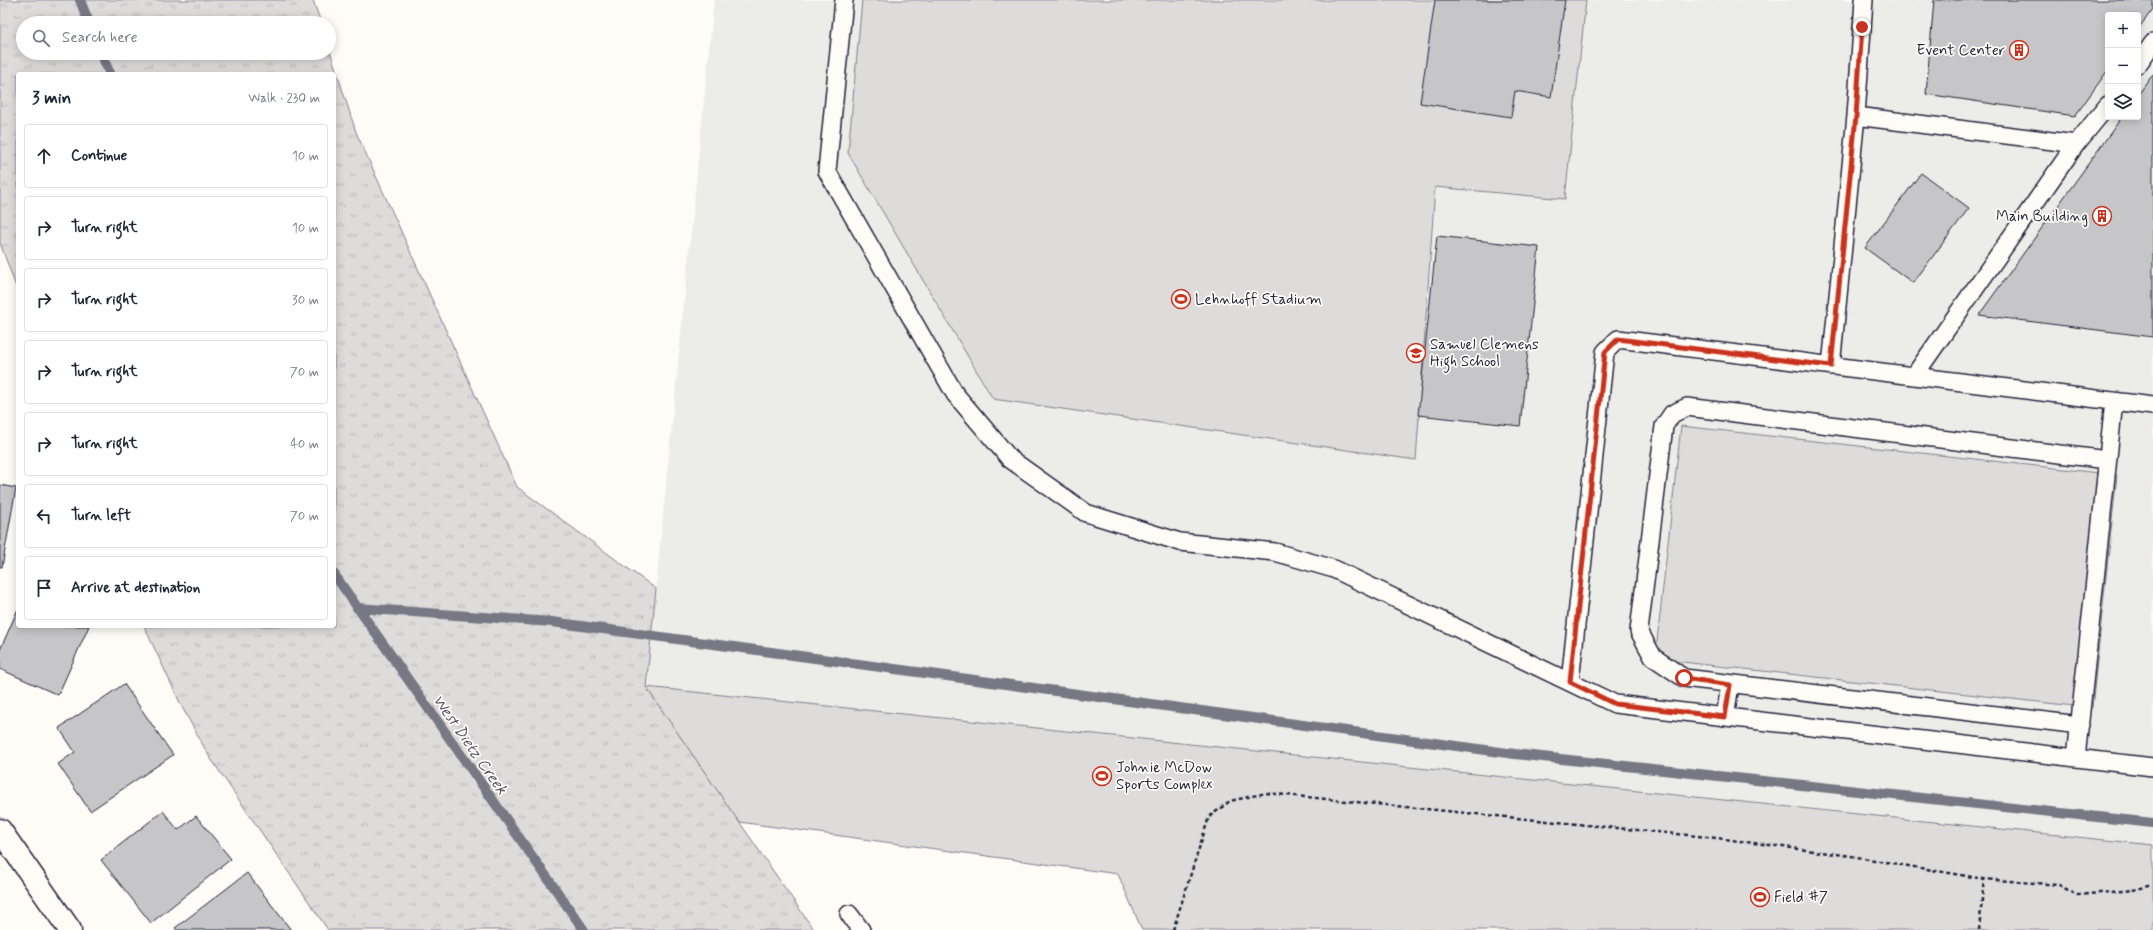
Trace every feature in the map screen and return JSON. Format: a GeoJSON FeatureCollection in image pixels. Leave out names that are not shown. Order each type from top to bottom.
{"type":"FeatureCollection","features":[{"type":"Feature","properties":{"kind":"street"},"geometry":{"type":"LineString","coordinates":[[0,830],[70,930]]}},
{"type":"Feature","properties":{"kind":"lane"},"geometry":{"type":"LineString","coordinates":[[844,0],[827,170],[955,394],[1010,458],[1086,513],[1180,542],[1275,552],[1334,570],[1615,704],[2153,767]]}},
{"type":"Feature","properties":{"kind":"lane"},"geometry":{"type":"LineString","coordinates":[[1831,366],[1856,116],[1864,0]]}},
{"type":"Feature","properties":{"kind":"lane"},"geometry":{"type":"LineString","coordinates":[[2141,60],[2153,43]]}},
{"type":"Feature","properties":{"kind":"lane"},"geometry":{"type":"LineString","coordinates":[[1914,376],[2076,144],[2105,109]]}},
{"type":"Feature","properties":{"kind":"lane"},"geometry":{"type":"LineString","coordinates":[[1856,116],[2076,144]]}},
{"type":"Feature","properties":{"kind":"lane"},"geometry":{"type":"LineString","coordinates":[[1570,682],[1605,352],[1618,339],[2153,406]]}},
{"type":"Feature","properties":{"kind":"lane"},"geometry":{"type":"LineString","coordinates":[[2076,758],[2114,401]]}},
{"type":"Feature","properties":{"kind":"lane"},"geometry":{"type":"LineString","coordinates":[[2080,725],[1730,685],[1684,678],[1653,657],[1639,631],[1664,426],[1672,414],[1687,407],[2108,460]]}},
{"type":"Feature","properties":{"kind":"lane"},"geometry":{"type":"LineString","coordinates":[[1725,717],[1730,685]]}},
{"type":"Feature","properties":{"kind":"lane"},"geometry":{"type":"LineString","coordinates":[[849,914],[861,930]]}},
{"type":"Feature","properties":{"kind":"path"},"geometry":{"type":"LineString","coordinates":[[1173,930],[1209,817],[1230,801],[1266,793],[1717,838],[1851,856],[1984,880],[2059,885],[2077,895],[2133,890],[2153,885]]}},
{"type":"Feature","properties":{"kind":"path"},"geometry":{"type":"LineString","coordinates":[[1978,930],[1984,880]]}},
{"type":"Feature","properties":{"kind":"shaded area","name":"Samuel Clemens High School"},"geometry":{"type":"Polygon","coordinates":[[[714,0],[2153,0],[2153,845],[646,687],[714,0]]]}},
{"type":"Feature","properties":{"kind":"green space"},"geometry":{"type":"Polygon","coordinates":[[[0,0],[313,0],[319,16],[16,16],[16,60],[333,60],[356,132],[517,487],[656,589],[646,687],[814,930],[328,930],[209,756],[182,707],[145,628],[336,628],[336,72],[16,72],[16,287],[0,243],[0,0]]]}},
{"type":"Feature","properties":{"kind":"green space","name":"Lehnhoff Stadium"},"geometry":{"type":"Polygon","coordinates":[[[862,0],[1586,0],[1565,199],[1435,187],[1416,460],[993,399],[848,153],[862,0]]]}},
{"type":"Feature","properties":{"kind":"green space"},"geometry":{"type":"Polygon","coordinates":[[[1681,426],[2117,475],[2092,708],[1655,659],[1681,426]]]}},
{"type":"Feature","properties":{"kind":"green space","name":"Johnie McDow Sports Complex"},"geometry":{"type":"Polygon","coordinates":[[[646,687],[2153,845],[2153,930],[1142,930],[1118,874],[739,822],[646,687]]]}},
{"type":"Feature","properties":{"kind":"building"},"geometry":{"type":"Polygon","coordinates":[[[1435,0],[1565,0],[1551,97],[1515,91],[1511,117],[1420,103],[1435,0]]]}},
{"type":"Feature","properties":{"kind":"building","name":"Event Center"},"geometry":{"type":"Polygon","coordinates":[[[1934,0],[2153,0],[2153,9],[2141,25],[2141,12],[2105,12],[2105,74],[2075,116],[1926,94],[1934,0]]]}},
{"type":"Feature","properties":{"kind":"building","name":"Main Building"},"geometry":{"type":"Polygon","coordinates":[[[2153,74],[2153,337],[1979,315],[2120,120],[2141,120],[2141,91],[2153,74]]]}},
{"type":"Feature","properties":{"kind":"building"},"geometry":{"type":"Polygon","coordinates":[[[1921,173],[1969,208],[1913,283],[1865,248],[1921,173]]]}},
{"type":"Feature","properties":{"kind":"building"},"geometry":{"type":"Polygon","coordinates":[[[1437,236],[1539,247],[1520,426],[1418,415],[1437,236]]]}},
{"type":"Feature","properties":{"kind":"building"},"geometry":{"type":"Polygon","coordinates":[[[0,485],[16,488],[2,567],[0,567],[0,485]]]}},
{"type":"Feature","properties":{"kind":"building"},"geometry":{"type":"Polygon","coordinates":[[[16,614],[16,628],[88,628],[58,695],[0,669],[0,650],[16,614]]]}},
{"type":"Feature","properties":{"kind":"building"},"geometry":{"type":"Polygon","coordinates":[[[124,684],[173,755],[90,811],[58,764],[75,752],[59,728],[124,684]]]}},
{"type":"Feature","properties":{"kind":"building"},"geometry":{"type":"Polygon","coordinates":[[[163,811],[178,830],[196,816],[231,859],[151,923],[101,860],[163,811]]]}},
{"type":"Feature","properties":{"kind":"building"},"geometry":{"type":"Polygon","coordinates":[[[247,873],[291,930],[177,930],[175,928],[247,873]]]}},
{"type":"Feature","properties":{"kind":"waterway","name":"West Dietz Creek"},"geometry":{"type":"LineString","coordinates":[[80,0],[86,16]]}},
{"type":"Feature","properties":{"kind":"waterway","name":"West Dietz Creek"},"geometry":{"type":"LineString","coordinates":[[104,60],[109,72]]}},
{"type":"Feature","properties":{"kind":"waterway","name":"West Dietz Creek"},"geometry":{"type":"LineString","coordinates":[[336,577],[584,930]]}},
{"type":"Feature","properties":{"kind":"waterway"},"geometry":{"type":"LineString","coordinates":[[357,608],[552,622],[1515,754],[2153,823]]}},
{"type":"Feature","properties":{"kind":"place","name":"Event Center"},"geometry":{"type":"Point","coordinates":[2019,50]}},
{"type":"Feature","properties":{"kind":"place","name":"Main Building"},"geometry":{"type":"Point","coordinates":[2102,216]}},
{"type":"Feature","properties":{"kind":"place","name":"Lehnhoff Stadium"},"geometry":{"type":"Point","coordinates":[1181,299]}},
{"type":"Feature","properties":{"kind":"place","name":"Samuel Clemens High School"},"geometry":{"type":"Point","coordinates":[1416,353]}},
{"type":"Feature","properties":{"kind":"place","name":"Johnie McDow Sports Complex"},"geometry":{"type":"Point","coordinates":[1102,776]}},
{"type":"Feature","properties":{"kind":"place","name":"Field #7"},"geometry":{"type":"Point","coordinates":[1760,897]}},
{"type":"Feature","properties":{"kind":"route"},"geometry":{"type":"LineString","coordinates":[[1684,678],[1730,685],[1725,717],[1615,704],[1570,682],[1605,352],[1618,339],[1831,366],[1856,116],[1862,27]]}}]}
